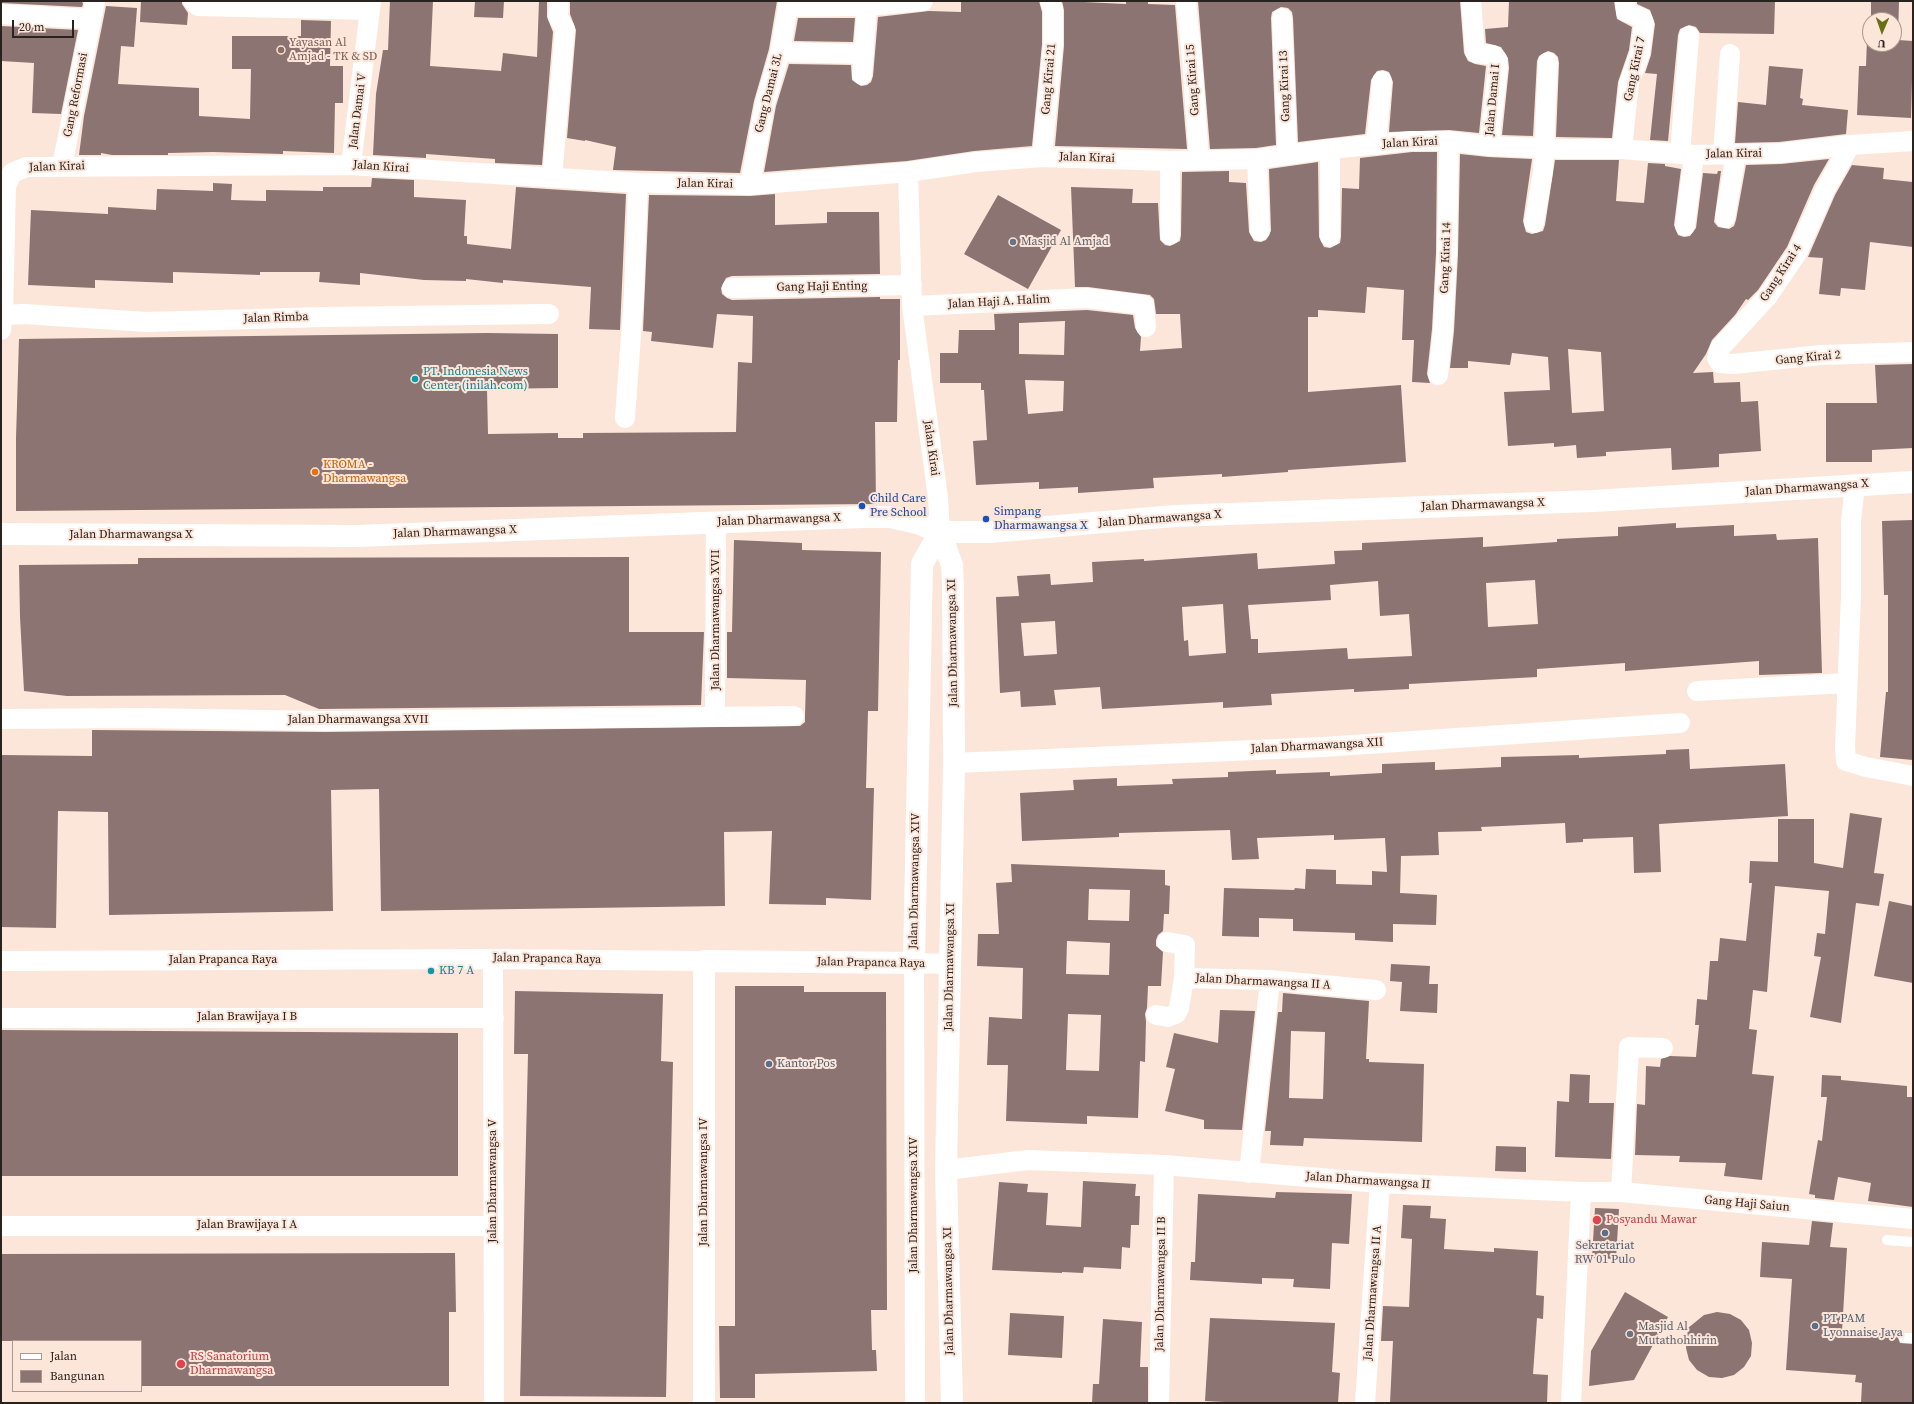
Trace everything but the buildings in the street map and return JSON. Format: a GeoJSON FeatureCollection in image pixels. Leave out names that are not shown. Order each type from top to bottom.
{"type":"FeatureCollection","features":[{"type":"Feature","properties":{"kind":"street","name":"Jalan Damai V"},"geometry":{"type":"LineString","coordinates":[[193,1],[198,6],[370,5],[351,165]]}},
{"type":"Feature","properties":{"kind":"street"},"geometry":{"type":"LineString","coordinates":[[552,178],[566,29],[558,17],[559,1]]}},
{"type":"Feature","properties":{"kind":"street"},"geometry":{"type":"LineString","coordinates":[[789,4],[866,6],[923,1]]}},
{"type":"Feature","properties":{"kind":"street","name":"Gang Kirai 21"},"geometry":{"type":"LineString","coordinates":[[1042,156],[1053,45],[1053,10],[1050,1]]}},
{"type":"Feature","properties":{"kind":"street","name":"Gang Kirai 15"},"geometry":{"type":"LineString","coordinates":[[1186,1],[1192,59],[1198,159]]}},
{"type":"Feature","properties":{"kind":"street","name":"Jalan Damai I"},"geometry":{"type":"LineString","coordinates":[[1471,1],[1475,52],[1497,57],[1498,67],[1489,146]]}},
{"type":"Feature","properties":{"kind":"street","name":"Gang Kirai 7"},"geometry":{"type":"LineString","coordinates":[[1622,149],[1630,83],[1640,53],[1644,22],[1642,18],[1626,12],[1625,1]]}},
{"type":"Feature","properties":{"kind":"street","name":"Gang Damai 3L"},"geometry":{"type":"LineString","coordinates":[[750,185],[765,103],[780,52],[789,4]]}},
{"type":"Feature","properties":{"kind":"street"},"geometry":{"type":"LineString","coordinates":[[862,75],[866,6]]}},
{"type":"Feature","properties":{"kind":"street"},"geometry":{"type":"LineString","coordinates":[[1,14],[93,10]]}},
{"type":"Feature","properties":{"kind":"street","name":"Gang Reformasi"},"geometry":{"type":"LineString","coordinates":[[62,166],[93,10]]}},
{"type":"Feature","properties":{"kind":"street","name":"Gang Kirai 13"},"geometry":{"type":"LineString","coordinates":[[1282,18],[1287,143],[1289,154]]}},
{"type":"Feature","properties":{"kind":"street"},"geometry":{"type":"LineString","coordinates":[[1685,226],[1689,36]]}},
{"type":"Feature","properties":{"kind":"street"},"geometry":{"type":"LineString","coordinates":[[780,52],[864,54]]}},
{"type":"Feature","properties":{"kind":"street"},"geometry":{"type":"LineString","coordinates":[[1725,218],[1730,154],[1730,54]]}},
{"type":"Feature","properties":{"kind":"street"},"geometry":{"type":"LineString","coordinates":[[1534,223],[1543,171],[1542,148],[1548,62]]}},
{"type":"Feature","properties":{"kind":"street"},"geometry":{"type":"LineString","coordinates":[[1376,145],[1382,81]]}},
{"type":"Feature","properties":{"kind":"street","name":"Jalan Kirai"},"geometry":{"type":"LineString","coordinates":[[2,322],[6,172],[26,167],[351,165],[638,183],[750,185],[908,172],[976,162],[1042,156],[1170,161],[1198,159],[1256,159],[1330,149],[1411,141],[1449,141],[1489,146],[1622,149],[1687,154],[1730,154],[1780,153],[1850,145],[1913,141]]}},
{"type":"Feature","properties":{"kind":"street","name":"Gang Kirai 14"},"geometry":{"type":"LineString","coordinates":[[1438,375],[1443,330],[1448,253],[1449,141]]}},
{"type":"Feature","properties":{"kind":"street","name":"Gang Kirai 4"},"geometry":{"type":"LineString","coordinates":[[1720,348],[1767,297],[1797,253],[1825,190],[1850,145]]}},
{"type":"Feature","properties":{"kind":"street"},"geometry":{"type":"LineString","coordinates":[[1330,149],[1330,236]]}},
{"type":"Feature","properties":{"kind":"street"},"geometry":{"type":"LineString","coordinates":[[1256,159],[1260,231]]}},
{"type":"Feature","properties":{"kind":"street"},"geometry":{"type":"LineString","coordinates":[[1170,161],[1170,235]]}},
{"type":"Feature","properties":{"kind":"street","name":"Jalan Kirai"},"geometry":{"type":"LineString","coordinates":[[908,172],[912,306],[938,498],[940,532]]}},
{"type":"Feature","properties":{"kind":"street"},"geometry":{"type":"LineString","coordinates":[[625,418],[634,294],[638,183]]}},
{"type":"Feature","properties":{"kind":"street","name":"Gang Haji Enting"},"geometry":{"type":"LineString","coordinates":[[732,288],[912,285]]}},
{"type":"Feature","properties":{"kind":"street","name":"Jalan Haji A. Halim"},"geometry":{"type":"LineString","coordinates":[[912,306],[1087,298],[1144,306],[1146,327]]}},
{"type":"Feature","properties":{"kind":"street","name":"Jalan Rimba"},"geometry":{"type":"LineString","coordinates":[[2,322],[24,314],[146,322],[322,316],[549,314]]}},
{"type":"Feature","properties":{"kind":"street","name":"Gang Kirai 2"},"geometry":{"type":"LineString","coordinates":[[1720,348],[1717,354],[1720,363],[1733,364],[1821,355],[1913,352]]}},
{"type":"Feature","properties":{"kind":"street","name":"Jalan Dharmawangsa X"},"geometry":{"type":"LineString","coordinates":[[1,534],[356,536],[891,517],[918,522],[940,532],[989,532],[1174,516],[1593,501],[1913,482]]}},
{"type":"Feature","properties":{"kind":"street"},"geometry":{"type":"LineString","coordinates":[[1855,485],[1851,520],[1851,596],[1845,747],[1846,761],[1866,767],[1913,776]]}},
{"type":"Feature","properties":{"kind":"street","name":"Jalan Dharmawangsa XVII"},"geometry":{"type":"LineString","coordinates":[[716,523],[716,716]]}},
{"type":"Feature","properties":{"kind":"street","name":"Jalan Dharmawangsa XI"},"geometry":{"type":"LineString","coordinates":[[940,532],[952,565],[953,585],[954,763],[946,1170],[952,1403]]}},
{"type":"Feature","properties":{"kind":"street","name":"Jalan Dharmawangsa XIV"},"geometry":{"type":"LineString","coordinates":[[915,1403],[914,963],[922,564],[940,532]]}},
{"type":"Feature","properties":{"kind":"street"},"geometry":{"type":"LineString","coordinates":[[1697,691],[1847,683]]}},
{"type":"Feature","properties":{"kind":"street","name":"Jalan Dharmawangsa XVII"},"geometry":{"type":"LineString","coordinates":[[1,719],[140,718],[334,721],[794,716]]}},
{"type":"Feature","properties":{"kind":"street","name":"Jalan Dharmawangsa XII"},"geometry":{"type":"LineString","coordinates":[[954,763],[1323,747],[1680,723]]}},
{"type":"Feature","properties":{"kind":"street"},"geometry":{"type":"LineString","coordinates":[[1167,942],[1185,945],[1184,978]]}},
{"type":"Feature","properties":{"kind":"street","name":"Jalan Prapanca Raya"},"geometry":{"type":"LineString","coordinates":[[1,961],[492,959],[950,964]]}},
{"type":"Feature","properties":{"kind":"street","name":"Jalan Dharmawangsa V"},"geometry":{"type":"LineString","coordinates":[[492,959],[494,1018],[494,1403]]}},
{"type":"Feature","properties":{"kind":"street","name":"Jalan Dharmawangsa IV"},"geometry":{"type":"LineString","coordinates":[[704,961],[704,1400]]}},
{"type":"Feature","properties":{"kind":"street","name":"Jalan Dharmawangsa II A"},"geometry":{"type":"LineString","coordinates":[[1156,1016],[1168,1017],[1176,1014],[1179,1008],[1184,978],[1270,980],[1376,990]]}},
{"type":"Feature","properties":{"kind":"street"},"geometry":{"type":"LineString","coordinates":[[1249,1173],[1270,980]]}},
{"type":"Feature","properties":{"kind":"street","name":"Jalan Brawijaya I B"},"geometry":{"type":"LineString","coordinates":[[1,1018],[494,1018]]}},
{"type":"Feature","properties":{"kind":"street"},"geometry":{"type":"LineString","coordinates":[[1621,1192],[1629,1047],[1663,1048]]}},
{"type":"Feature","properties":{"kind":"street","name":"Jalan Dharmawangsa II"},"geometry":{"type":"LineString","coordinates":[[946,1170],[1028,1160],[1164,1165],[1380,1183],[1581,1192]]}},
{"type":"Feature","properties":{"kind":"street","name":"Jalan Dharmawangsa II B"},"geometry":{"type":"LineString","coordinates":[[1159,1403],[1164,1165]]}},
{"type":"Feature","properties":{"kind":"street","name":"Jalan Dharmawangsa II A"},"geometry":{"type":"LineString","coordinates":[[1365,1403],[1380,1183]]}},
{"type":"Feature","properties":{"kind":"street"},"geometry":{"type":"LineString","coordinates":[[1571,1403],[1581,1192]]}},
{"type":"Feature","properties":{"kind":"street","name":"Gang Haji Saiun"},"geometry":{"type":"LineString","coordinates":[[1581,1192],[1621,1192],[1913,1219]]}},
{"type":"Feature","properties":{"kind":"street","name":"Jalan Brawijaya I A"},"geometry":{"type":"LineString","coordinates":[[1,1226],[493,1226]]}},
{"type":"Feature","properties":{"kind":"lane"},"geometry":{"type":"LineString","coordinates":[[1887,1240],[1913,1242]]}},
{"type":"Feature","properties":{"kind":"place","name":"Yayasan Al Amjad - TK & SD"},"geometry":{"type":"Point","coordinates":[281,50]}},
{"type":"Feature","properties":{"kind":"place","name":"Masjid Al Amjad"},"geometry":{"type":"Point","coordinates":[1013,242]}},
{"type":"Feature","properties":{"kind":"place","name":"PT. Indonesia News Center (inilah.com)"},"geometry":{"type":"Point","coordinates":[415,379]}},
{"type":"Feature","properties":{"kind":"place","name":"KROMA - Dharmawangsa"},"geometry":{"type":"Point","coordinates":[315,472]}},
{"type":"Feature","properties":{"kind":"place","name":"Child Care Pre School"},"geometry":{"type":"Point","coordinates":[862,506]}},
{"type":"Feature","properties":{"kind":"place","name":"Simpang Dharmawangsa X"},"geometry":{"type":"Point","coordinates":[986,519]}},
{"type":"Feature","properties":{"kind":"place","name":"KB 7 A"},"geometry":{"type":"Point","coordinates":[431,971]}},
{"type":"Feature","properties":{"kind":"place","name":"Kantor Pos"},"geometry":{"type":"Point","coordinates":[769,1064]}},
{"type":"Feature","properties":{"kind":"place","name":"Posyandu Mawar"},"geometry":{"type":"Point","coordinates":[1597,1220]}},
{"type":"Feature","properties":{"kind":"place","name":"Sekretariat RW 01 Pulo"},"geometry":{"type":"Point","coordinates":[1605,1233]}},
{"type":"Feature","properties":{"kind":"place","name":"PT PAM Lyonnaise Jaya"},"geometry":{"type":"Point","coordinates":[1815,1326]}},
{"type":"Feature","properties":{"kind":"place","name":"Masjid Al Mutathohhirin"},"geometry":{"type":"Point","coordinates":[1630,1334]}},
{"type":"Feature","properties":{"kind":"place","name":"RS Sanatorium Dharmawangsa"},"geometry":{"type":"Point","coordinates":[181,1364]}}]}
